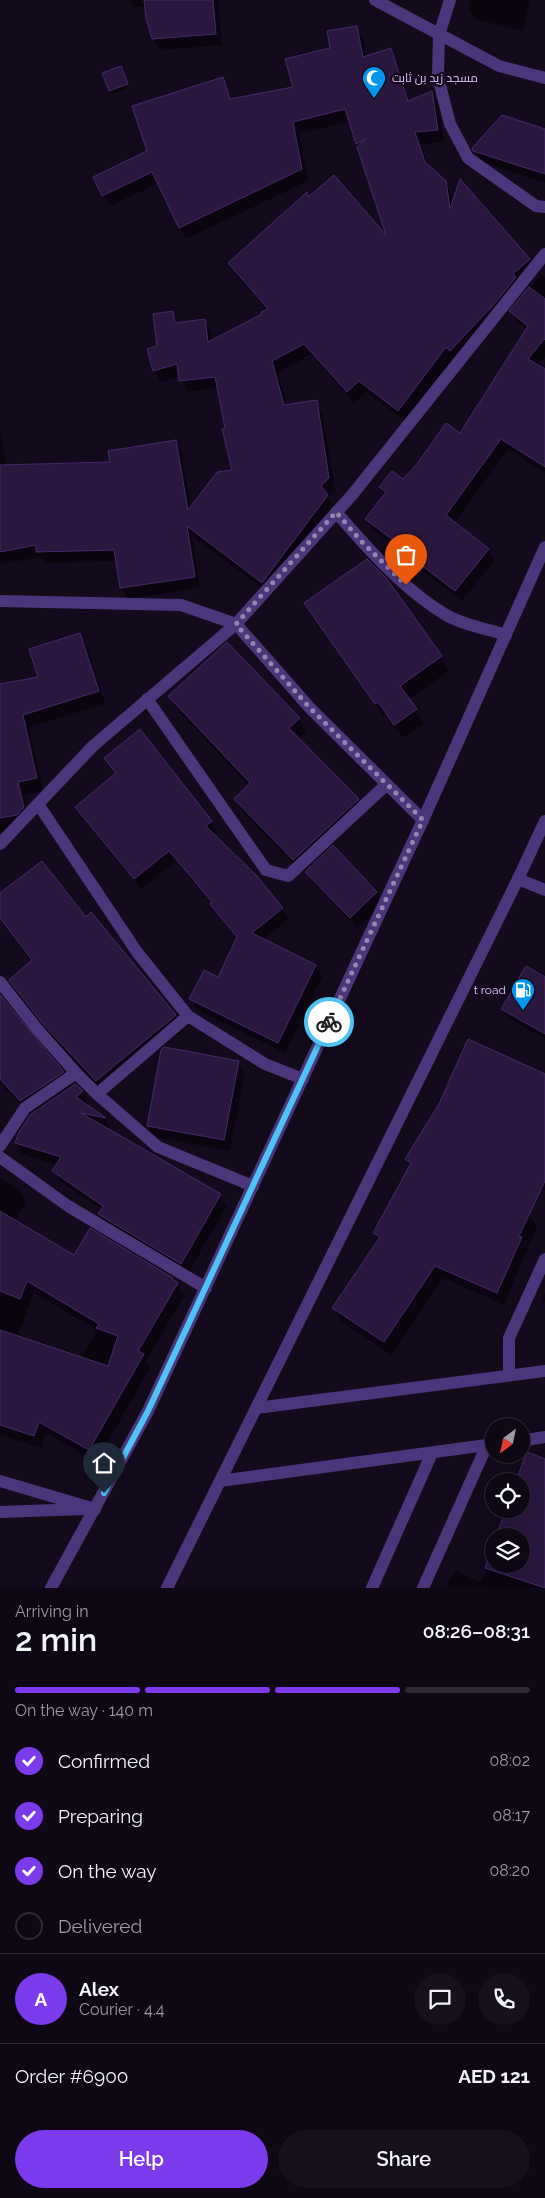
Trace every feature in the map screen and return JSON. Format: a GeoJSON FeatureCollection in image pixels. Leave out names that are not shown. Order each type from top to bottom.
{"type":"FeatureCollection","features":[{"type":"Feature","properties":{"kind":"street"},"geometry":{"type":"LineString","coordinates":[[375,0],[499,66],[545,78]]}},
{"type":"Feature","properties":{"kind":"street"},"geometry":{"type":"LineString","coordinates":[[450,0],[439,35],[438,77],[450,124],[468,158],[536,206],[545,207]]}},
{"type":"Feature","properties":{"kind":"street"},"geometry":{"type":"LineString","coordinates":[[0,844],[93,746],[236,624],[336,512],[545,254]]}},
{"type":"Feature","properties":{"kind":"street"},"geometry":{"type":"LineString","coordinates":[[336,512],[361,541],[406,585],[448,616],[506,635]]}},
{"type":"Feature","properties":{"kind":"street"},"geometry":{"type":"LineString","coordinates":[[51,1588],[148,1411],[423,820],[545,547]]}},
{"type":"Feature","properties":{"kind":"street"},"geometry":{"type":"LineString","coordinates":[[0,601],[181,605],[236,624],[310,708],[423,820]]}},
{"type":"Feature","properties":{"kind":"street"},"geometry":{"type":"LineString","coordinates":[[147,699],[266,870],[288,876],[387,784]]}},
{"type":"Feature","properties":{"kind":"street"},"geometry":{"type":"LineString","coordinates":[[38,804],[137,952],[188,1016],[265,1064],[303,1079]]}},
{"type":"Feature","properties":{"kind":"street"},"geometry":{"type":"LineString","coordinates":[[167,1588],[545,821]]}},
{"type":"Feature","properties":{"kind":"street"},"geometry":{"type":"LineString","coordinates":[[518,879],[545,890]]}},
{"type":"Feature","properties":{"kind":"street"},"geometry":{"type":"LineString","coordinates":[[0,982],[37,1029],[76,1073],[97,1094],[158,1147],[253,1186]]}},
{"type":"Feature","properties":{"kind":"street"},"geometry":{"type":"LineString","coordinates":[[97,1094],[188,1016]]}},
{"type":"Feature","properties":{"kind":"street"},"geometry":{"type":"LineString","coordinates":[[0,1146],[25,1108],[76,1073]]}},
{"type":"Feature","properties":{"kind":"street"},"geometry":{"type":"LineString","coordinates":[[0,1157],[68,1206],[206,1288]]}},
{"type":"Feature","properties":{"kind":"street"},"geometry":{"type":"LineString","coordinates":[[509,1375],[508,1338],[545,1259]]}},
{"type":"Feature","properties":{"kind":"street"},"geometry":{"type":"LineString","coordinates":[[256,1408],[545,1371]]}},
{"type":"Feature","properties":{"kind":"street"},"geometry":{"type":"LineString","coordinates":[[530,1440],[545,1438]]}},
{"type":"Feature","properties":{"kind":"street"},"geometry":{"type":"LineString","coordinates":[[220,1482],[485,1446]]}},
{"type":"Feature","properties":{"kind":"street"},"geometry":{"type":"LineString","coordinates":[[372,1588],[432,1453]]}},
{"type":"Feature","properties":{"kind":"street"},"geometry":{"type":"LineString","coordinates":[[423,1588],[485,1456]]}},
{"type":"Feature","properties":{"kind":"street"},"geometry":{"type":"LineString","coordinates":[[0,1480],[95,1509]]}},
{"type":"Feature","properties":{"kind":"street"},"geometry":{"type":"LineString","coordinates":[[0,1512],[95,1509]]}},
{"type":"Feature","properties":{"kind":"building"},"geometry":{"type":"Polygon","coordinates":[[[144,0],[213,0],[216,34],[152,39],[146,18],[144,0]]]}},
{"type":"Feature","properties":{"kind":"building"},"geometry":{"type":"Polygon","coordinates":[[[357,26],[363,57],[391,48],[408,101],[432,91],[438,130],[415,132],[425,162],[446,181],[450,209],[460,179],[530,259],[513,274],[516,277],[497,301],[450,351],[446,347],[398,411],[359,381],[347,392],[304,344],[272,361],[284,405],[317,400],[329,478],[321,486],[328,495],[262,583],[187,526],[195,577],[120,588],[114,550],[36,552],[36,545],[0,552],[0,465],[110,462],[108,451],[176,440],[188,510],[217,472],[232,470],[222,429],[225,428],[215,377],[179,381],[177,364],[153,371],[147,349],[157,346],[153,314],[173,311],[175,323],[205,319],[208,342],[262,314],[261,312],[268,309],[228,263],[307,192],[308,197],[334,175],[386,235],[357,147],[366,139],[356,144],[345,109],[293,122],[302,169],[179,228],[152,172],[102,196],[93,177],[147,151],[132,106],[223,77],[230,99],[293,87],[285,59],[330,48],[327,31],[357,26]]]}},
{"type":"Feature","properties":{"kind":"building"},"geometry":{"type":"Polygon","coordinates":[[[121,66],[128,84],[109,91],[102,73],[121,66]]]}},
{"type":"Feature","properties":{"kind":"building"},"geometry":{"type":"Polygon","coordinates":[[[502,115],[545,129],[545,174],[473,151],[472,148],[502,115]]]}},
{"type":"Feature","properties":{"kind":"building"},"geometry":{"type":"Polygon","coordinates":[[[529,287],[545,299],[545,340],[528,359],[545,369],[545,467],[501,439],[446,515],[489,549],[455,591],[391,542],[393,540],[365,519],[386,492],[379,487],[392,471],[403,479],[417,464],[446,423],[460,433],[528,326],[509,311],[529,287]]]}},
{"type":"Feature","properties":{"kind":"building"},"geometry":{"type":"Polygon","coordinates":[[[367,559],[387,579],[442,656],[400,686],[417,709],[394,725],[378,702],[375,704],[304,603],[367,559]]]}},
{"type":"Feature","properties":{"kind":"building"},"geometry":{"type":"Polygon","coordinates":[[[80,633],[99,691],[23,715],[37,778],[18,782],[24,807],[17,815],[0,818],[0,684],[38,677],[29,649],[80,633]]]}},
{"type":"Feature","properties":{"kind":"building"},"geometry":{"type":"Polygon","coordinates":[[[227,642],[300,718],[289,728],[359,799],[293,860],[234,799],[250,783],[168,696],[227,642]]]}},
{"type":"Feature","properties":{"kind":"building"},"geometry":{"type":"Polygon","coordinates":[[[140,729],[212,821],[206,826],[256,875],[283,908],[252,933],[316,965],[278,1043],[189,999],[204,970],[218,977],[237,937],[210,904],[212,902],[169,851],[134,879],[75,807],[116,773],[104,758],[140,729]]]}},
{"type":"Feature","properties":{"kind":"building"},"geometry":{"type":"Polygon","coordinates":[[[333,845],[377,892],[350,918],[305,872],[333,845]]]}},
{"type":"Feature","properties":{"kind":"building"},"geometry":{"type":"Polygon","coordinates":[[[42,861],[86,917],[91,912],[176,1015],[96,1081],[43,1024],[9,980],[32,960],[0,918],[0,893],[42,861]]]}},
{"type":"Feature","properties":{"kind":"building"},"geometry":{"type":"Polygon","coordinates":[[[526,966],[545,977],[545,1034],[501,1009],[526,966]]]}},
{"type":"Feature","properties":{"kind":"building"},"geometry":{"type":"Polygon","coordinates":[[[0,995],[64,1072],[20,1101],[0,1079],[0,995]]]}},
{"type":"Feature","properties":{"kind":"building"},"geometry":{"type":"Polygon","coordinates":[[[468,1039],[545,1074],[545,1181],[519,1236],[522,1237],[497,1293],[435,1266],[384,1342],[332,1308],[380,1237],[373,1233],[411,1163],[405,1159],[439,1104],[468,1039]]]}},
{"type":"Feature","properties":{"kind":"building"},"geometry":{"type":"Polygon","coordinates":[[[164,1047],[239,1061],[224,1140],[147,1126],[161,1050],[164,1047]]]}},
{"type":"Feature","properties":{"kind":"building"},"geometry":{"type":"Polygon","coordinates":[[[75,1084],[83,1091],[76,1097],[106,1118],[81,1113],[221,1194],[181,1264],[98,1214],[103,1206],[52,1171],[61,1157],[15,1143],[18,1134],[31,1114],[75,1084]]]}},
{"type":"Feature","properties":{"kind":"building"},"geometry":{"type":"Polygon","coordinates":[[[0,1211],[74,1255],[90,1228],[173,1278],[178,1283],[138,1351],[144,1354],[89,1450],[39,1422],[34,1436],[0,1425],[0,1330],[108,1366],[118,1336],[96,1328],[99,1324],[27,1281],[20,1299],[0,1291],[0,1211]]]}},
{"type":"Feature","properties":{"kind":"building"},"geometry":{"type":"Polygon","coordinates":[[[530,1453],[545,1459],[545,1588],[500,1573],[530,1573],[530,1528],[499,1528],[503,1518],[530,1518],[530,1473],[519,1473],[523,1463],[530,1463],[530,1453]]]}},
{"type":"Feature","properties":{"kind":"way so far"},"geometry":{"type":"LineString","coordinates":[[329,1022],[423,820],[310,708],[236,624],[336,512],[361,541],[406,585]]}},
{"type":"Feature","properties":{"kind":"place","name":"مسجد زيد بن ثابت"},"geometry":{"type":"Point","coordinates":[374,99]}},
{"type":"Feature","properties":{"kind":"place","name":"t road"},"geometry":{"type":"Point","coordinates":[523,1011]}},
{"type":"Feature","properties":{"kind":"route"},"geometry":{"type":"LineString","coordinates":[[104,1493],[148,1411],[329,1022]]}}]}
